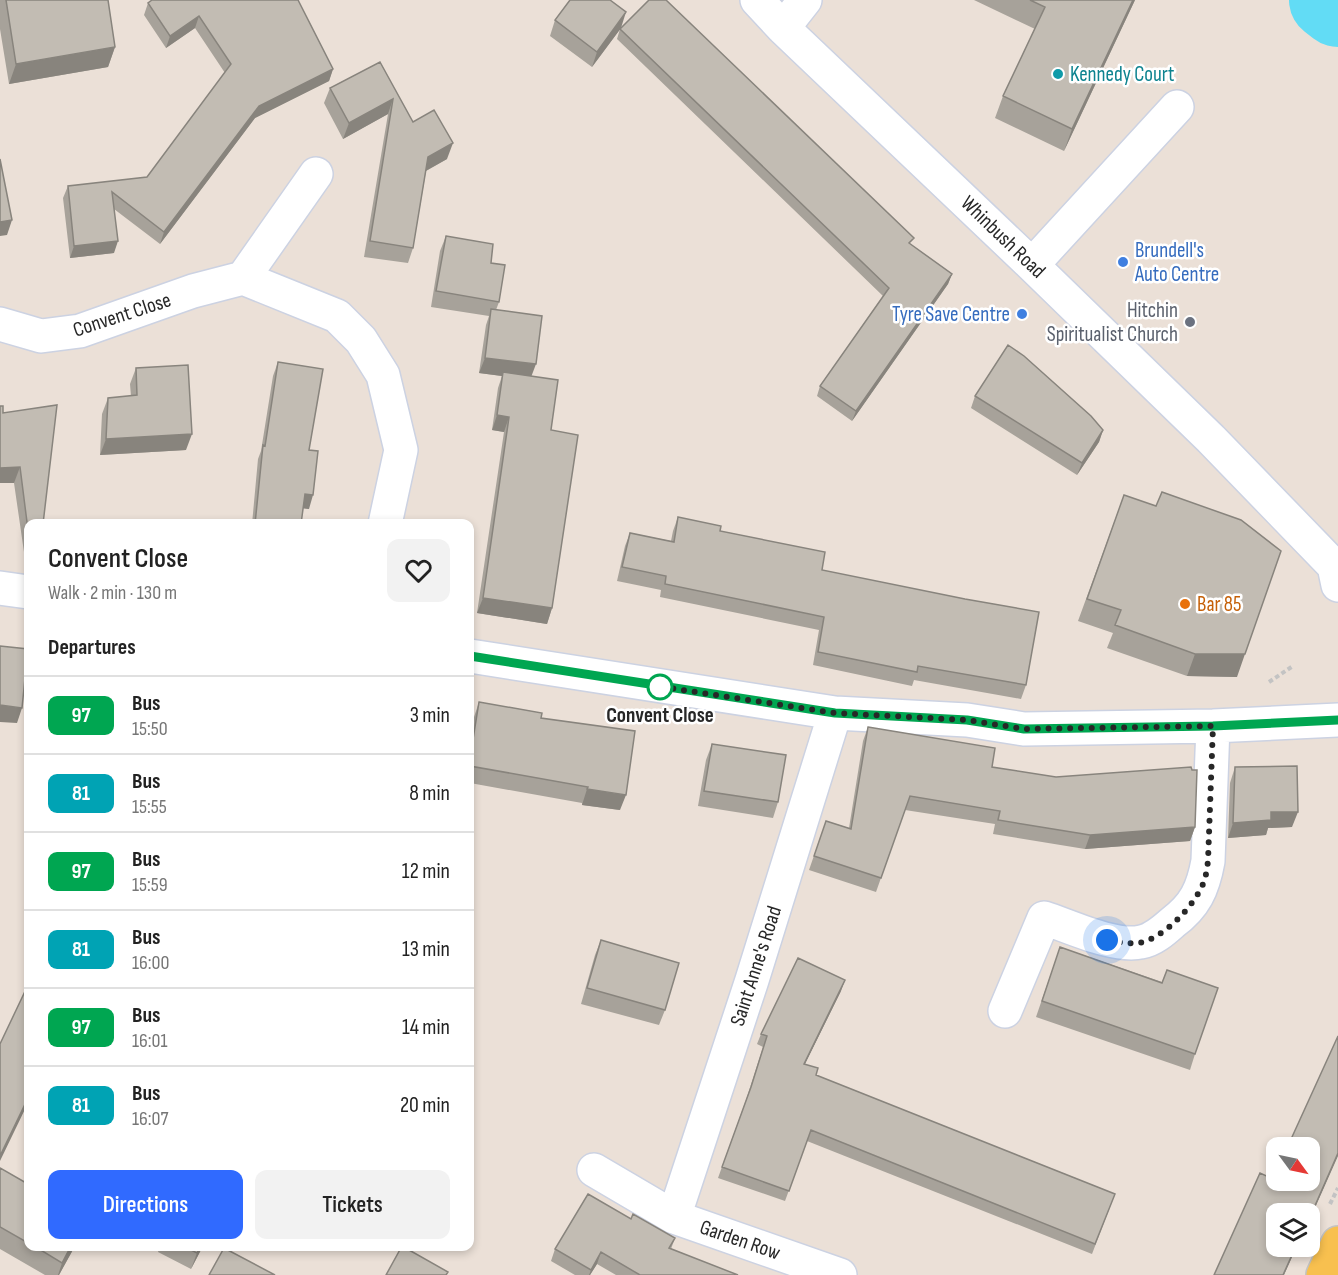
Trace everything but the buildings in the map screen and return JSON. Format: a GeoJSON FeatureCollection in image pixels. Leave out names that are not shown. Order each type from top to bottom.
{"type":"FeatureCollection","features":[{"type":"Feature","properties":{"kind":"main road"},"geometry":{"type":"LineString","coordinates":[[1323,1275],[1338,1243]]}},
{"type":"Feature","properties":{"kind":"street","name":"Whinbush Road"},"geometry":{"type":"LineString","coordinates":[[757,0],[783,28],[1211,439],[1337,570]]}},
{"type":"Feature","properties":{"kind":"street"},"geometry":{"type":"LineString","coordinates":[[783,28],[805,0]]}},
{"type":"Feature","properties":{"kind":"street"},"geometry":{"type":"LineString","coordinates":[[1032,265],[1178,107]]}},
{"type":"Feature","properties":{"kind":"street"},"geometry":{"type":"LineString","coordinates":[[316,174],[243,278],[337,316],[362,340],[383,375],[401,450],[386,519]]}},
{"type":"Feature","properties":{"kind":"street","name":"Convent Close"},"geometry":{"type":"LineString","coordinates":[[0,324],[40,336],[80,331],[193,291],[243,278]]}},
{"type":"Feature","properties":{"kind":"street"},"geometry":{"type":"LineString","coordinates":[[0,588],[24,591]]}},
{"type":"Feature","properties":{"kind":"street"},"geometry":{"type":"LineString","coordinates":[[474,657],[835,713],[967,720],[1024,729],[1213,726],[1338,720]]}},
{"type":"Feature","properties":{"kind":"street","name":"Saint Anne's Road"},"geometry":{"type":"LineString","coordinates":[[674,1217],[752,980],[835,713]]}},
{"type":"Feature","properties":{"kind":"street"},"geometry":{"type":"LineString","coordinates":[[1005,1011],[1044,918],[1107,940],[1125,943],[1142,942],[1158,935],[1194,902],[1204,882],[1208,861],[1213,726]]}},
{"type":"Feature","properties":{"kind":"street"},"geometry":{"type":"LineString","coordinates":[[594,1170],[674,1217]]}},
{"type":"Feature","properties":{"kind":"street","name":"Garden Row"},"geometry":{"type":"LineString","coordinates":[[674,1217],[840,1275],[843,1262]]}},
{"type":"Feature","properties":{"kind":"waterway"},"geometry":{"type":"LineString","coordinates":[[1329,0],[1338,7]]}},
{"type":"Feature","properties":{"kind":"bus line","name":"97"},"geometry":{"type":"LineString","coordinates":[[474,657],[835,713],[967,720],[1024,729],[1213,726],[1338,720]]}},
{"type":"Feature","properties":{"kind":"place","name":"Kennedy Court"},"geometry":{"type":"Point","coordinates":[1058,74]}},
{"type":"Feature","properties":{"kind":"place","name":"Brundell's Auto Centre"},"geometry":{"type":"Point","coordinates":[1123,262]}},
{"type":"Feature","properties":{"kind":"place","name":"Tyre Save Centre"},"geometry":{"type":"Point","coordinates":[1022,314]}},
{"type":"Feature","properties":{"kind":"place","name":"Hitchin Spiritualist Church"},"geometry":{"type":"Point","coordinates":[1190,322]}},
{"type":"Feature","properties":{"kind":"place","name":"Bar 85"},"geometry":{"type":"Point","coordinates":[1185,604]}},
{"type":"Feature","properties":{"kind":"place","name":"Convent Close"},"geometry":{"type":"Point","coordinates":[660,687]}},
{"type":"Feature","properties":{"kind":"route"},"geometry":{"type":"LineString","coordinates":[[660,687],[656,686],[835,713],[967,720],[1024,729],[1213,726],[1208,861],[1204,882],[1194,902],[1158,935],[1142,942],[1125,943],[1107,940]]}}]}
